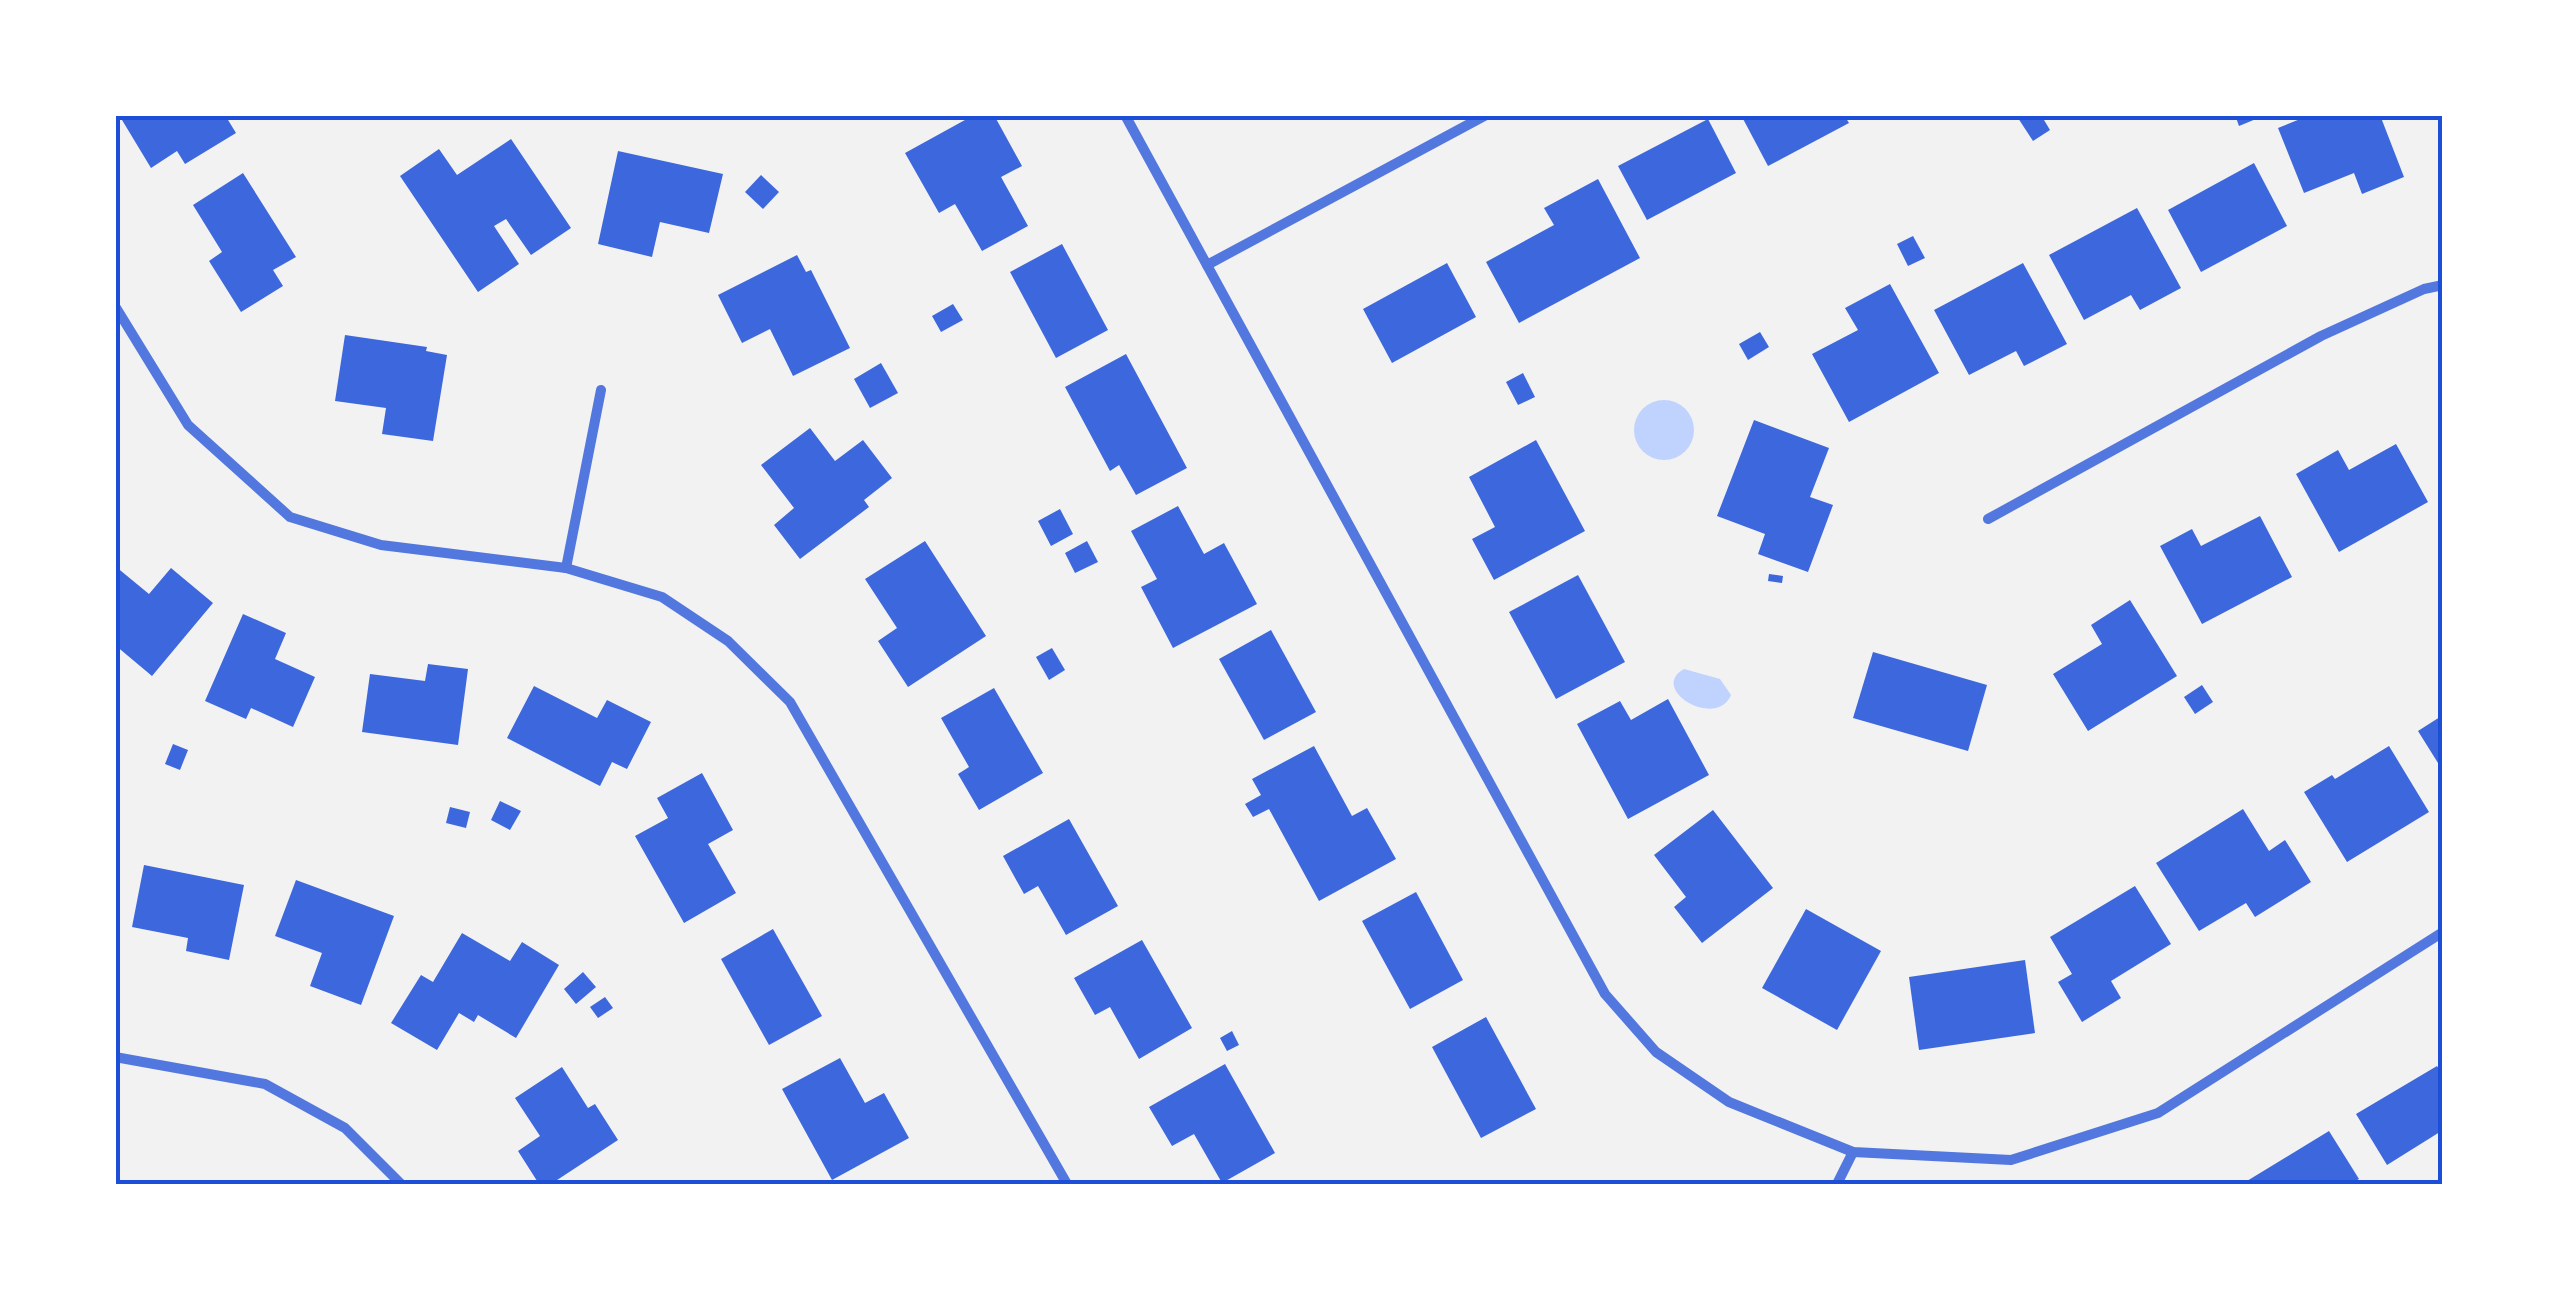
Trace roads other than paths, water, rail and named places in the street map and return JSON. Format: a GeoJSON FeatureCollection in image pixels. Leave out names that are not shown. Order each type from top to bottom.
{"type":"FeatureCollection","features":[{"type":"Feature","properties":{"kind":"street"},"geometry":{"type":"LineString","coordinates":[[1125,115],[1605,994],[1656,1052],[1729,1102],[1853,1152],[2011,1160],[2158,1113],[2443,932]]}},
{"type":"Feature","properties":{"kind":"street"},"geometry":{"type":"LineString","coordinates":[[1207,266],[1486,115]]}},
{"type":"Feature","properties":{"kind":"street"},"geometry":{"type":"LineString","coordinates":[[1988,519],[2322,336],[2424,289],[2443,285]]}},
{"type":"Feature","properties":{"kind":"street"},"geometry":{"type":"LineString","coordinates":[[115,306],[188,425],[290,517],[381,545],[566,568],[662,597],[728,641],[790,702],[1067,1184]]}},
{"type":"Feature","properties":{"kind":"street"},"geometry":{"type":"LineString","coordinates":[[566,568],[601,390]]}},
{"type":"Feature","properties":{"kind":"street"},"geometry":{"type":"LineString","coordinates":[[115,1057],[265,1084],[345,1128],[401,1184]]}},
{"type":"Feature","properties":{"kind":"street"},"geometry":{"type":"LineString","coordinates":[[1837,1184],[1853,1152]]}},
{"type":"Feature","properties":{"kind":"water"},"geometry":{"type":"Polygon","coordinates":[[[1664,400],[1685,409],[1694,430],[1685,451],[1664,460],[1643,451],[1634,430],[1643,409],[1664,400]]]}},
{"type":"Feature","properties":{"kind":"water"},"geometry":{"type":"Polygon","coordinates":[[[1684,669],[1720,679],[1731,695],[1723,705],[1712,709],[1688,703],[1674,686],[1675,677],[1684,669]]]}}]}
